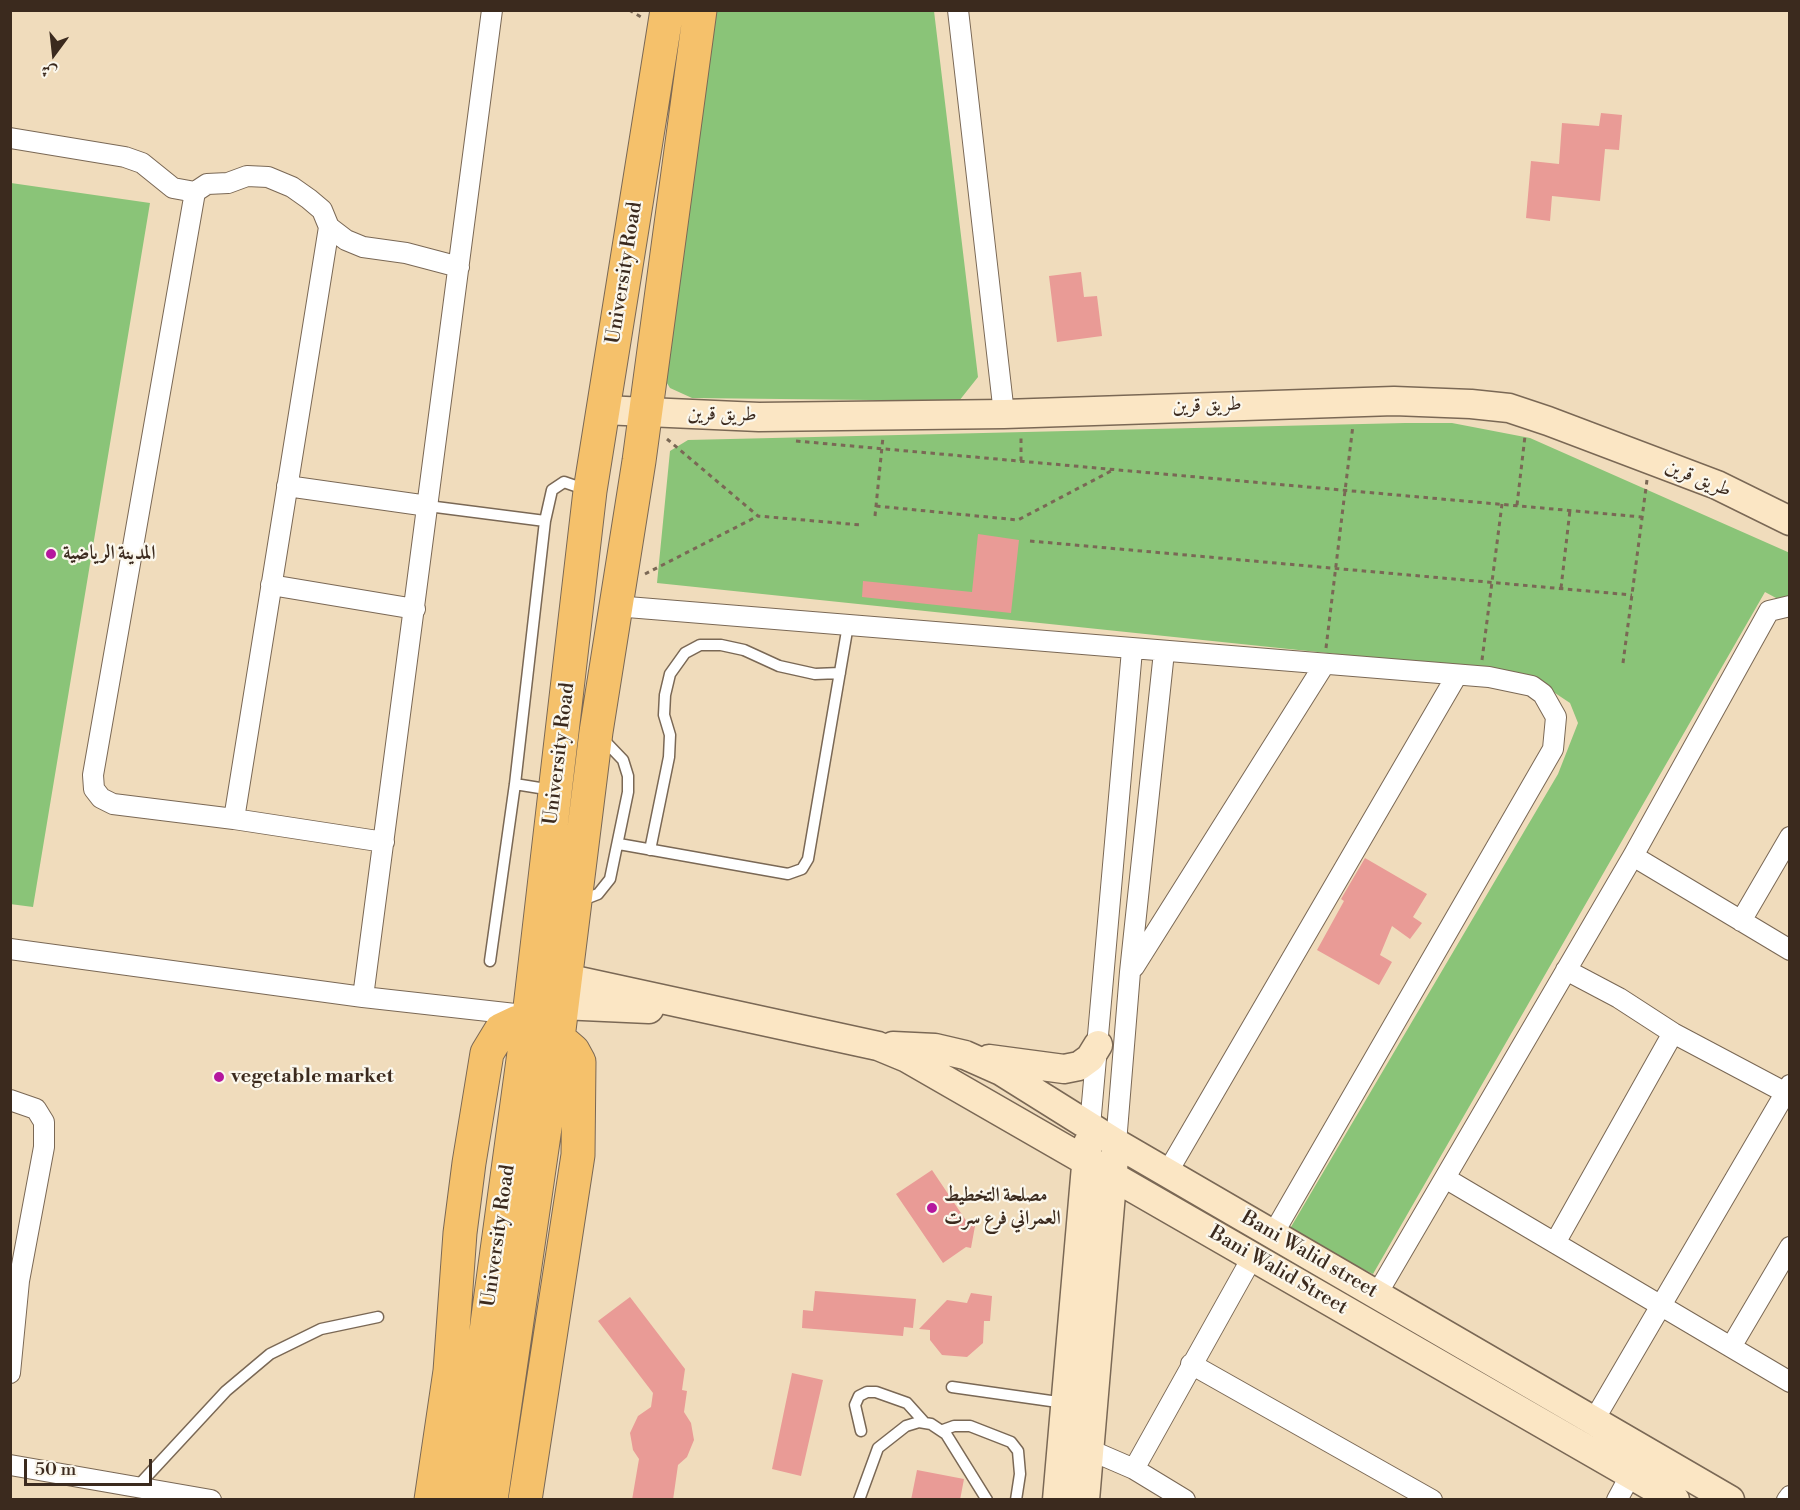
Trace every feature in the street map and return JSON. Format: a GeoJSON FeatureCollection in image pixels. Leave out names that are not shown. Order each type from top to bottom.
{"type":"FeatureCollection","features":[{"type":"Feature","properties":{"kind":"highway","name":"University Road"},"geometry":{"type":"LineString","coordinates":[[550,1014],[556,791],[590,491],[667,10]]}},
{"type":"Feature","properties":{"kind":"highway","name":"University Road"},"geometry":{"type":"LineString","coordinates":[[464,1500],[550,1014],[574,902],[596,732],[643,420],[700,10]]}},
{"type":"Feature","properties":{"kind":"highway"},"geometry":{"type":"LineString","coordinates":[[431,1500],[450,1371],[465,1198],[487,1053],[501,1030],[518,1022],[550,1014]]}},
{"type":"Feature","properties":{"kind":"highway"},"geometry":{"type":"LineString","coordinates":[[491,1500],[550,1014]]}},
{"type":"Feature","properties":{"kind":"highway"},"geometry":{"type":"LineString","coordinates":[[525,1500],[578,1155],[579,1062],[550,1014]]}},
{"type":"Feature","properties":{"kind":"street"},"geometry":{"type":"LineString","coordinates":[[363,997],[492,10]]}},
{"type":"Feature","properties":{"kind":"street"},"geometry":{"type":"LineString","coordinates":[[958,10],[1004,414]]}},
{"type":"Feature","properties":{"kind":"street"},"geometry":{"type":"LineString","coordinates":[[10,138],[125,157],[142,163],[173,188],[195,192],[207,184],[228,183],[247,176],[268,177],[309,199],[322,210],[329,227],[346,240],[363,247],[406,253],[459,267]]}},
{"type":"Feature","properties":{"kind":"street"},"geometry":{"type":"LineString","coordinates":[[195,192],[93,775],[94,789],[101,798],[113,804],[234,819],[384,842]]}},
{"type":"Feature","properties":{"kind":"street"},"geometry":{"type":"LineString","coordinates":[[234,819],[329,227]]}},
{"type":"Feature","properties":{"kind":"street","name":"طريق قرين"},"geometry":{"type":"LineString","coordinates":[[603,410],[643,420],[1004,414],[1355,402],[1471,404],[1509,408],[1528,414],[1717,485],[1790,521]]}},
{"type":"Feature","properties":{"kind":"street"},"geometry":{"type":"LineString","coordinates":[[287,486],[428,506]]}},
{"type":"Feature","properties":{"kind":"street"},"geometry":{"type":"LineString","coordinates":[[271,585],[415,609]]}},
{"type":"Feature","properties":{"kind":"street"},"geometry":{"type":"LineString","coordinates":[[616,597],[849,625],[1480,677],[1532,686],[1543,694],[1556,717],[1553,749],[1273,1234]]}},
{"type":"Feature","properties":{"kind":"street"},"geometry":{"type":"LineString","coordinates":[[1377,1294],[1634,856],[1769,611],[1790,606]]}},
{"type":"Feature","properties":{"kind":"street"},"geometry":{"type":"LineString","coordinates":[[1057,1500],[1132,650]]}},
{"type":"Feature","properties":{"kind":"street"},"geometry":{"type":"LineString","coordinates":[[1085,1500],[1130,972],[1164,652]]}},
{"type":"Feature","properties":{"kind":"street"},"geometry":{"type":"LineString","coordinates":[[1130,972],[1324,665]]}},
{"type":"Feature","properties":{"kind":"street"},"geometry":{"type":"LineString","coordinates":[[1167,1173],[1457,675]]}},
{"type":"Feature","properties":{"kind":"street"},"geometry":{"type":"LineString","coordinates":[[1741,921],[1790,837]]}},
{"type":"Feature","properties":{"kind":"street"},"geometry":{"type":"LineString","coordinates":[[1634,856],[1790,950]]}},
{"type":"Feature","properties":{"kind":"street"},"geometry":{"type":"LineString","coordinates":[[10,949],[363,997],[550,1014],[692,1007],[878,1046]]}},
{"type":"Feature","properties":{"kind":"street"},"geometry":{"type":"LineString","coordinates":[[1566,970],[1620,999],[1673,1033],[1788,1091],[1594,1420]]}},
{"type":"Feature","properties":{"kind":"street"},"geometry":{"type":"LineString","coordinates":[[1555,1243],[1673,1033]]}},
{"type":"Feature","properties":{"kind":"street","name":"Bani Walid street"},"geometry":{"type":"LineString","coordinates":[[878,1046],[907,1045],[965,1055],[1000,1071],[1167,1173],[1730,1500]]}},
{"type":"Feature","properties":{"kind":"street"},"geometry":{"type":"LineString","coordinates":[[965,1055],[1064,1069],[1079,1066],[1090,1058],[1098,1045]]}},
{"type":"Feature","properties":{"kind":"street","name":"Bani Walid Street"},"geometry":{"type":"LineString","coordinates":[[878,1046],[935,1072],[1675,1500]]}},
{"type":"Feature","properties":{"kind":"street"},"geometry":{"type":"LineString","coordinates":[[10,1100],[36,1109],[44,1122],[44,1147],[19,1281],[10,1373]]}},
{"type":"Feature","properties":{"kind":"street"},"geometry":{"type":"LineString","coordinates":[[1445,1178],[1790,1382]]}},
{"type":"Feature","properties":{"kind":"street"},"geometry":{"type":"LineString","coordinates":[[1731,1347],[1790,1247]]}},
{"type":"Feature","properties":{"kind":"street"},"geometry":{"type":"LineString","coordinates":[[1134,1469],[1253,1256]]}},
{"type":"Feature","properties":{"kind":"street"},"geometry":{"type":"LineString","coordinates":[[1191,1364],[1432,1500]]}},
{"type":"Feature","properties":{"kind":"street"},"geometry":{"type":"LineString","coordinates":[[1090,1450],[1134,1469],[1185,1500]]}},
{"type":"Feature","properties":{"kind":"street"},"geometry":{"type":"LineString","coordinates":[[10,1466],[211,1500]]}},
{"type":"Feature","properties":{"kind":"street"},"geometry":{"type":"LineString","coordinates":[[1617,1500],[1631,1474]]}},
{"type":"Feature","properties":{"kind":"lane"},"geometry":{"type":"LineString","coordinates":[[490,961],[515,784],[545,521],[552,490],[564,482],[590,491]]}},
{"type":"Feature","properties":{"kind":"lane"},"geometry":{"type":"LineString","coordinates":[[428,506],[545,521]]}},
{"type":"Feature","properties":{"kind":"lane"},"geometry":{"type":"LineString","coordinates":[[619,844],[788,874],[802,869],[808,860],[849,625]]}},
{"type":"Feature","properties":{"kind":"lane"},"geometry":{"type":"LineString","coordinates":[[650,849],[669,757],[670,735],[664,716],[665,695],[670,674],[685,653],[700,645],[721,645],[744,650],[779,666],[815,674],[840,673]]}},
{"type":"Feature","properties":{"kind":"lane"},"geometry":{"type":"LineString","coordinates":[[574,902],[590,900],[605,887],[614,869],[628,792],[628,776],[619,753],[596,732]]}},
{"type":"Feature","properties":{"kind":"lane"},"geometry":{"type":"LineString","coordinates":[[515,784],[556,791]]}},
{"type":"Feature","properties":{"kind":"lane"},"geometry":{"type":"LineString","coordinates":[[137,1487],[226,1391],[270,1354],[321,1329],[378,1317]]}},
{"type":"Feature","properties":{"kind":"lane"},"geometry":{"type":"LineString","coordinates":[[952,1387],[1065,1403]]}},
{"type":"Feature","properties":{"kind":"lane"},"geometry":{"type":"LineString","coordinates":[[861,1431],[855,1405],[859,1396],[867,1392],[876,1392],[907,1403],[925,1422],[942,1430],[987,1500]]}},
{"type":"Feature","properties":{"kind":"lane"},"geometry":{"type":"LineString","coordinates":[[859,1500],[878,1448],[906,1426],[925,1422]]}},
{"type":"Feature","properties":{"kind":"lane"},"geometry":{"type":"LineString","coordinates":[[942,1430],[954,1426],[970,1426],[1011,1442],[1018,1451],[1020,1474],[1016,1500]]}},
{"type":"Feature","properties":{"kind":"path"},"geometry":{"type":"LineString","coordinates":[[1324,665],[1355,402]]}},
{"type":"Feature","properties":{"kind":"path"},"geometry":{"type":"LineString","coordinates":[[1517,506],[1528,414]]}},
{"type":"Feature","properties":{"kind":"path"},"geometry":{"type":"LineString","coordinates":[[875,516],[885,416]]}},
{"type":"Feature","properties":{"kind":"path"},"geometry":{"type":"LineString","coordinates":[[643,420],[758,516]]}},
{"type":"Feature","properties":{"kind":"path"},"geometry":{"type":"LineString","coordinates":[[791,440],[1642,517]]}},
{"type":"Feature","properties":{"kind":"path"},"geometry":{"type":"LineString","coordinates":[[1623,663],[1650,460]]}},
{"type":"Feature","properties":{"kind":"path"},"geometry":{"type":"LineString","coordinates":[[876,506],[1018,520],[1114,469]]}},
{"type":"Feature","properties":{"kind":"path"},"geometry":{"type":"LineString","coordinates":[[1480,677],[1502,504]]}},
{"type":"Feature","properties":{"kind":"path"},"geometry":{"type":"LineString","coordinates":[[1561,588],[1570,510]]}},
{"type":"Feature","properties":{"kind":"path"},"geometry":{"type":"LineString","coordinates":[[616,597],[758,516],[861,525]]}},
{"type":"Feature","properties":{"kind":"path"},"geometry":{"type":"LineString","coordinates":[[1030,541],[1632,595]]}},
{"type":"Feature","properties":{"kind":"green space"},"geometry":{"type":"Polygon","coordinates":[[[706,11],[934,11],[978,377],[959,401],[692,398],[670,388],[657,367],[706,11]]]}},
{"type":"Feature","properties":{"kind":"green space","name":"المدينة الرياضية"},"geometry":{"type":"Polygon","coordinates":[[[11,183],[150,203],[33,907],[10,904],[11,183]]]}},
{"type":"Feature","properties":{"kind":"green space"},"geometry":{"type":"Polygon","coordinates":[[[1452,423],[1530,438],[1790,553],[1789,605],[1765,592],[1373,1274],[1288,1232],[1558,774],[1578,723],[1570,703],[1540,683],[1490,670],[657,583],[670,451],[688,440],[1452,423]]]}},
{"type":"Feature","properties":{"kind":"building"},"geometry":{"type":"Polygon","coordinates":[[[1601,113],[1622,115],[1619,150],[1605,149],[1600,201],[1552,196],[1550,221],[1526,218],[1531,161],[1559,164],[1562,123],[1599,126],[1601,113]]]}},
{"type":"Feature","properties":{"kind":"building"},"geometry":{"type":"Polygon","coordinates":[[[1081,272],[1084,297],[1097,296],[1102,336],[1057,342],[1049,276],[1081,272]]]}},
{"type":"Feature","properties":{"kind":"building"},"geometry":{"type":"Polygon","coordinates":[[[978,534],[1019,540],[1011,613],[862,597],[863,581],[972,592],[978,534]]]}},
{"type":"Feature","properties":{"kind":"building"},"geometry":{"type":"Polygon","coordinates":[[[1365,858],[1427,894],[1413,917],[1422,923],[1410,939],[1392,926],[1380,955],[1392,962],[1379,985],[1317,950],[1344,901],[1341,899],[1365,858]]]}},
{"type":"Feature","properties":{"kind":"building","name":"مصلحة التخطيط العمراني فرع سرت"},"geometry":{"type":"Polygon","coordinates":[[[932,1170],[967,1222],[975,1226],[971,1248],[966,1247],[943,1263],[896,1194],[932,1170]]]}},
{"type":"Feature","properties":{"kind":"building"},"geometry":{"type":"Polygon","coordinates":[[[815,1291],[916,1299],[913,1328],[904,1327],[903,1336],[802,1328],[803,1310],[813,1311],[815,1291]]]}},
{"type":"Feature","properties":{"kind":"building"},"geometry":{"type":"Polygon","coordinates":[[[971,1293],[992,1296],[990,1321],[984,1321],[983,1343],[967,1357],[942,1355],[930,1340],[930,1330],[919,1329],[947,1300],[967,1303],[971,1293]]]}},
{"type":"Feature","properties":{"kind":"building"},"geometry":{"type":"Polygon","coordinates":[[[630,1297],[685,1369],[682,1390],[687,1391],[684,1412],[691,1423],[694,1440],[687,1457],[678,1465],[673,1500],[632,1500],[639,1459],[633,1450],[630,1433],[638,1416],[651,1407],[653,1393],[598,1321],[630,1297]]]}},
{"type":"Feature","properties":{"kind":"building"},"geometry":{"type":"Polygon","coordinates":[[[792,1373],[823,1380],[801,1476],[772,1469],[792,1373]]]}},
{"type":"Feature","properties":{"kind":"building"},"geometry":{"type":"Polygon","coordinates":[[[917,1470],[964,1479],[960,1500],[911,1500],[917,1470]]]}},
{"type":"Feature","properties":{"kind":"place","name":"المدينة الرياضية"},"geometry":{"type":"Point","coordinates":[51,554]}},
{"type":"Feature","properties":{"kind":"place","name":"vegetable market"},"geometry":{"type":"Point","coordinates":[219,1077]}},
{"type":"Feature","properties":{"kind":"place","name":"مصلحة التخطيط العمراني فرع سرت"},"geometry":{"type":"Point","coordinates":[932,1208]}}]}
